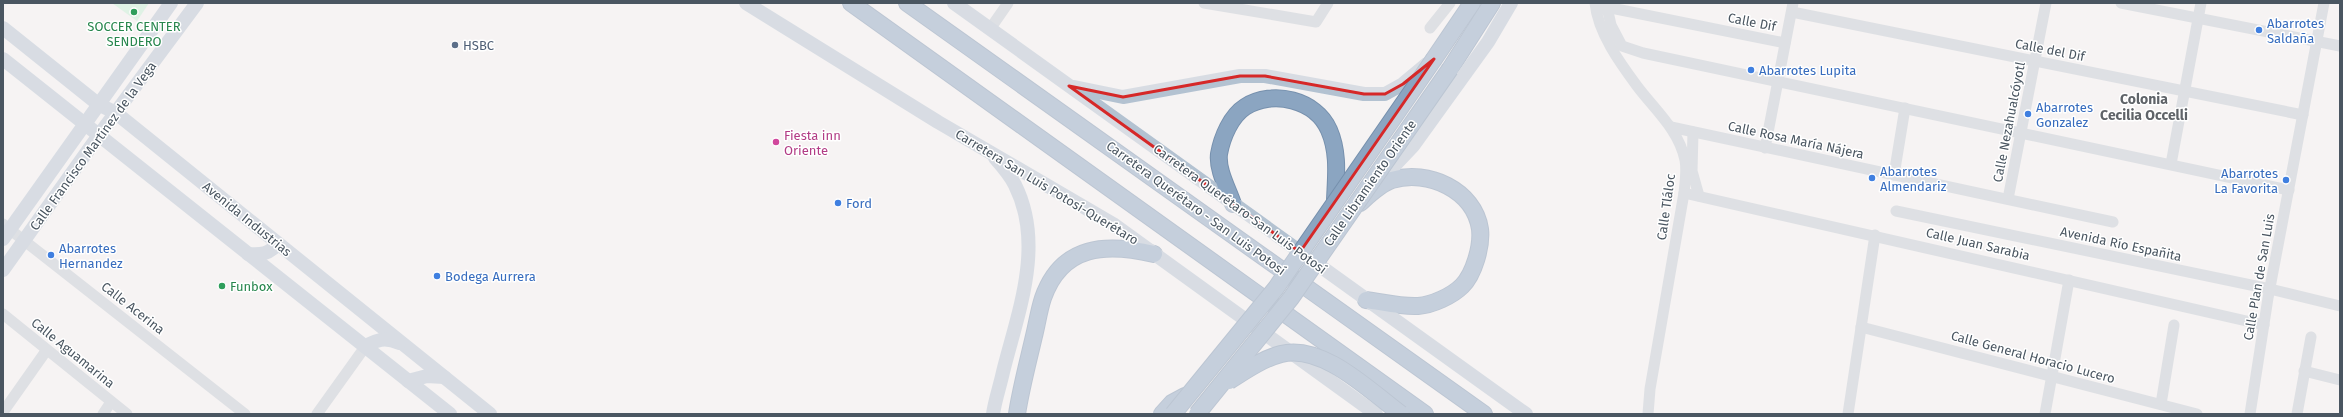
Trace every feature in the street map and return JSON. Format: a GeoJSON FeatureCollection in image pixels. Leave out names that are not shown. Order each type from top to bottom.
{"type":"FeatureCollection","features":[{"type":"Feature","properties":{"kind":"highway"},"geometry":{"type":"LineString","coordinates":[[851,3],[1425,414]]}},
{"type":"Feature","properties":{"kind":"highway","name":"Carretera Querétaro - San Luis Potosí"},"geometry":{"type":"LineString","coordinates":[[907,3],[1484,414]]}},
{"type":"Feature","properties":{"kind":"highway","name":"Calle Libramiento Oriente"},"geometry":{"type":"LineString","coordinates":[[1173,414],[1276,288],[1335,200],[1472,3]]}},
{"type":"Feature","properties":{"kind":"highway","name":"Calle Libramiento Oriente"},"geometry":{"type":"LineString","coordinates":[[1197,414],[1291,298],[1450,70],[1492,3]]}},
{"type":"Feature","properties":{"kind":"highway"},"geometry":{"type":"LineString","coordinates":[[1233,204],[1222,173],[1219,155],[1229,127],[1245,107],[1264,99],[1284,97],[1303,104],[1319,115],[1328,129],[1336,148],[1335,200]]}},
{"type":"Feature","properties":{"kind":"highway"},"geometry":{"type":"LineString","coordinates":[[1350,212],[1376,189],[1392,180],[1425,177],[1444,183],[1463,197],[1476,216],[1480,230],[1474,264],[1462,286],[1443,299],[1418,306],[1366,300]]}},
{"type":"Feature","properties":{"kind":"highway"},"geometry":{"type":"LineString","coordinates":[[1017,414],[1043,297],[1055,274],[1069,260],[1094,249],[1126,247],[1154,254]]}},
{"type":"Feature","properties":{"kind":"highway"},"geometry":{"type":"LineString","coordinates":[[1219,387],[1270,358],[1287,353],[1317,356],[1333,364],[1402,414]]}},
{"type":"Feature","properties":{"kind":"highway"},"geometry":{"type":"LineString","coordinates":[[1162,414],[1172,403],[1190,394]]}},
{"type":"Feature","properties":{"kind":"main road","name":"Calle Francisco Martínez de la Vega"},"geometry":{"type":"LineString","coordinates":[[5,231],[171,3]]}},
{"type":"Feature","properties":{"kind":"main road","name":"Calle Francisco Martínez de la Vega"},"geometry":{"type":"LineString","coordinates":[[3,270],[99,135],[197,3]]}},
{"type":"Feature","properties":{"kind":"main road","name":"Carretera San Luis Potosí-Querétaro"},"geometry":{"type":"LineString","coordinates":[[746,3],[992,153],[1113,224],[1376,414]]}},
{"type":"Feature","properties":{"kind":"main road","name":"Carretera Querétaro-San Luis Potosí"},"geometry":{"type":"LineString","coordinates":[[954,3],[1526,414]]}},
{"type":"Feature","properties":{"kind":"main road"},"geometry":{"type":"LineString","coordinates":[[1350,212],[1413,146],[1488,42],[1511,3]]}},
{"type":"Feature","properties":{"kind":"main road","name":"Avenida Industrias"},"geometry":{"type":"LineString","coordinates":[[3,28],[98,104],[116,114],[444,377],[481,411]]}},
{"type":"Feature","properties":{"kind":"main road"},"geometry":{"type":"LineString","coordinates":[[150,32],[167,44]]}},
{"type":"Feature","properties":{"kind":"main road","name":"Avenida Industrias"},"geometry":{"type":"LineString","coordinates":[[3,59],[450,414]]}},
{"type":"Feature","properties":{"kind":"main road"},"geometry":{"type":"LineString","coordinates":[[1069,86],[1123,97],[1240,76],[1265,76],[1364,94],[1385,94],[1403,84],[1434,59]]}},
{"type":"Feature","properties":{"kind":"main road"},"geometry":{"type":"LineString","coordinates":[[992,153],[1015,184],[1029,229],[1030,248],[1027,274],[993,414]]}},
{"type":"Feature","properties":{"kind":"main road"},"geometry":{"type":"LineString","coordinates":[[248,254],[263,255],[278,244]]}},
{"type":"Feature","properties":{"kind":"main road"},"geometry":{"type":"LineString","coordinates":[[365,347],[374,341],[390,339],[405,346]]}},
{"type":"Feature","properties":{"kind":"main road"},"geometry":{"type":"LineString","coordinates":[[408,381],[427,376],[444,377]]}},
{"type":"Feature","properties":{"kind":"street"},"geometry":{"type":"LineString","coordinates":[[990,29],[1008,3]]}},
{"type":"Feature","properties":{"kind":"street"},"geometry":{"type":"LineString","coordinates":[[1204,3],[1316,22],[1328,3]]}},
{"type":"Feature","properties":{"kind":"street"},"geometry":{"type":"LineString","coordinates":[[1430,28],[1450,3]]}},
{"type":"Feature","properties":{"kind":"street","name":"Calle Nezahualcóyotl"},"geometry":{"type":"LineString","coordinates":[[2008,199],[2046,3]]}},
{"type":"Feature","properties":{"kind":"street"},"geometry":{"type":"LineString","coordinates":[[2121,3],[2340,46]]}},
{"type":"Feature","properties":{"kind":"street"},"geometry":{"type":"LineString","coordinates":[[2171,164],[2201,3]]}},
{"type":"Feature","properties":{"kind":"street","name":"Calle Plan de San Luis"},"geometry":{"type":"LineString","coordinates":[[2250,414],[2269,294],[2324,3]]}},
{"type":"Feature","properties":{"kind":"street"},"geometry":{"type":"LineString","coordinates":[[1596,8],[1606,5],[1611,25],[1622,46],[1644,53],[2289,190]]}},
{"type":"Feature","properties":{"kind":"street","name":"Calle Dif"},"geometry":{"type":"LineString","coordinates":[[1606,5],[1785,43]]}},
{"type":"Feature","properties":{"kind":"street"},"geometry":{"type":"LineString","coordinates":[[1765,148],[1792,7]]}},
{"type":"Feature","properties":{"kind":"street","name":"Calle del Dif"},"geometry":{"type":"LineString","coordinates":[[1792,7],[2035,61],[2303,115]]}},
{"type":"Feature","properties":{"kind":"street","name":"Calle Tláloc"},"geometry":{"type":"LineString","coordinates":[[1596,8],[1604,35],[1637,86],[1671,127],[1685,161],[1684,193],[1650,389],[1648,414]]}},
{"type":"Feature","properties":{"kind":"street"},"geometry":{"type":"LineString","coordinates":[[1894,175],[1905,108]]}},
{"type":"Feature","properties":{"kind":"street","name":"Calle Rosa María Nájera"},"geometry":{"type":"LineString","coordinates":[[1671,127],[2113,222]]}},
{"type":"Feature","properties":{"kind":"street"},"geometry":{"type":"LineString","coordinates":[[1693,132],[1692,171],[1699,196]]}},
{"type":"Feature","properties":{"kind":"street","name":"Calle Juan Sarabia"},"geometry":{"type":"LineString","coordinates":[[1684,193],[2069,280],[2265,321]]}},
{"type":"Feature","properties":{"kind":"street","name":"Avenida Río Españita"},"geometry":{"type":"LineString","coordinates":[[1896,211],[2269,294],[2340,306]]}},
{"type":"Feature","properties":{"kind":"street","name":"Calle Acerina"},"geometry":{"type":"LineString","coordinates":[[5,231],[25,240],[246,414]]}},
{"type":"Feature","properties":{"kind":"street"},"geometry":{"type":"LineString","coordinates":[[1848,414],[1875,235]]}},
{"type":"Feature","properties":{"kind":"street"},"geometry":{"type":"LineString","coordinates":[[2045,414],[2069,280]]}},
{"type":"Feature","properties":{"kind":"street","name":"Calle Aguamarina"},"geometry":{"type":"LineString","coordinates":[[3,314],[46,351],[126,414]]}},
{"type":"Feature","properties":{"kind":"street"},"geometry":{"type":"LineString","coordinates":[[2161,404],[2174,325]]}},
{"type":"Feature","properties":{"kind":"street","name":"Calle General Horacio Lucero"},"geometry":{"type":"LineString","coordinates":[[1861,327],[2198,414]]}},
{"type":"Feature","properties":{"kind":"street"},"geometry":{"type":"LineString","coordinates":[[2297,414],[2310,338]]}},
{"type":"Feature","properties":{"kind":"street"},"geometry":{"type":"LineString","coordinates":[[317,414],[365,347]]}},
{"type":"Feature","properties":{"kind":"street"},"geometry":{"type":"LineString","coordinates":[[3,412],[46,351]]}},
{"type":"Feature","properties":{"kind":"street"},"geometry":{"type":"LineString","coordinates":[[2304,371],[2340,380]]}},
{"type":"Feature","properties":{"kind":"street"},"geometry":{"type":"LineString","coordinates":[[103,414],[111,402]]}},
{"type":"Feature","properties":{"kind":"highlighted area"},"geometry":{"type":"Polygon","coordinates":[[[1434,59],[1300,252],[1069,86],[1123,97],[1240,76],[1265,76],[1364,94],[1385,94],[1403,84],[1434,59]]]}},
{"type":"Feature","properties":{"kind":"green space","name":"SOCCER CENTER SENDERO"},"geometry":{"type":"Polygon","coordinates":[[[112,3],[149,3],[137,21],[112,3]]]}},
{"type":"Feature","properties":{"kind":"place","name":"SOCCER CENTER SENDERO"},"geometry":{"type":"Point","coordinates":[134,12]}},
{"type":"Feature","properties":{"kind":"place","name":"Abarrotes Saldaña"},"geometry":{"type":"Point","coordinates":[2259,30]}},
{"type":"Feature","properties":{"kind":"place","name":"HSBC"},"geometry":{"type":"Point","coordinates":[455,45]}},
{"type":"Feature","properties":{"kind":"place","name":"Abarrotes Lupita"},"geometry":{"type":"Point","coordinates":[1751,70]}},
{"type":"Feature","properties":{"kind":"place","name":"Abarrotes Gonzalez"},"geometry":{"type":"Point","coordinates":[2028,114]}},
{"type":"Feature","properties":{"kind":"place","name":"Fiesta inn Oriente"},"geometry":{"type":"Point","coordinates":[776,142]}},
{"type":"Feature","properties":{"kind":"place","name":"Abarrotes Almendariz"},"geometry":{"type":"Point","coordinates":[1872,178]}},
{"type":"Feature","properties":{"kind":"place","name":"Abarrotes La Favorita"},"geometry":{"type":"Point","coordinates":[2286,180]}},
{"type":"Feature","properties":{"kind":"place","name":"Ford"},"geometry":{"type":"Point","coordinates":[838,203]}},
{"type":"Feature","properties":{"kind":"place","name":"Abarrotes Hernandez"},"geometry":{"type":"Point","coordinates":[51,255]}},
{"type":"Feature","properties":{"kind":"place","name":"Bodega Aurrera"},"geometry":{"type":"Point","coordinates":[437,276]}},
{"type":"Feature","properties":{"kind":"place","name":"Funbox"},"geometry":{"type":"Point","coordinates":[222,286]}},
{"type":"Feature","properties":{"kind":"district","name":"Colonia Cecilia Occelli"},"geometry":{"type":"Point","coordinates":[2144,108]}}]}
